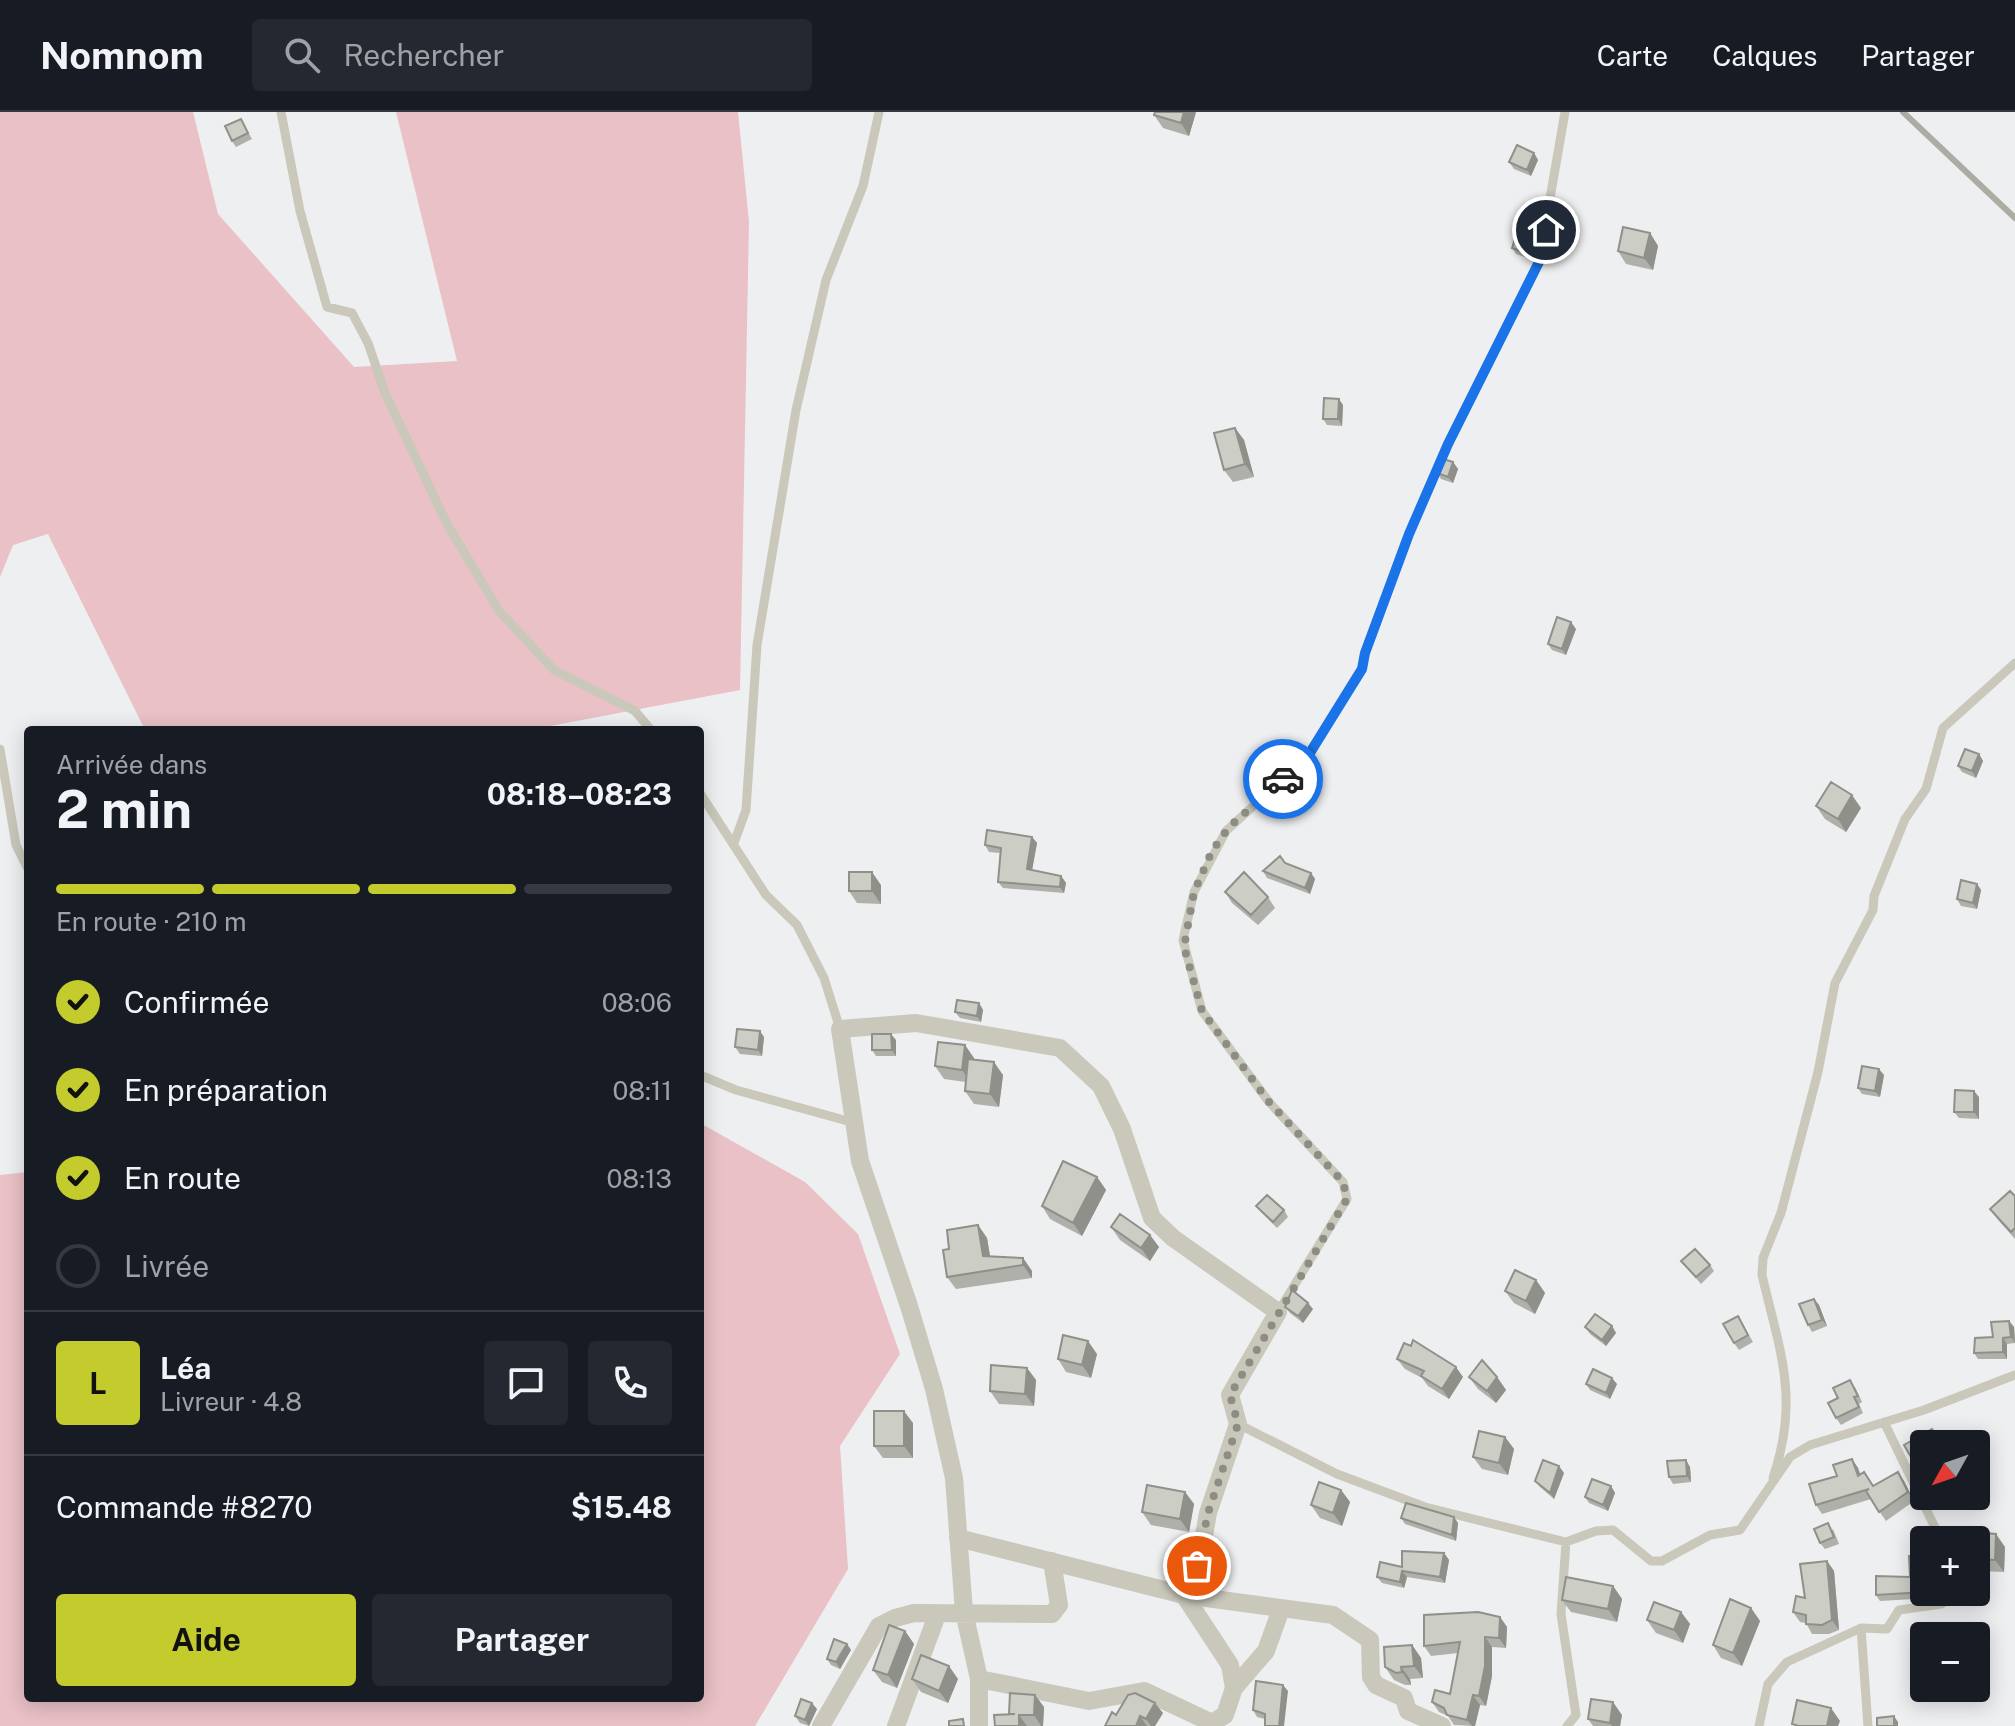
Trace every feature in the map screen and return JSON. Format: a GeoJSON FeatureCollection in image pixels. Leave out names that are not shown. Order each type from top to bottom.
{"type":"FeatureCollection","features":[{"type":"Feature","properties":{"kind":"street"},"geometry":{"type":"LineString","coordinates":[[979,1726],[979,1679],[964,1612],[954,1478],[934,1389],[860,1161],[840,1029],[916,1023],[1060,1048],[1101,1086],[1122,1129],[1152,1218],[1173,1238],[1278,1312],[1230,1395],[1238,1424],[1208,1513],[1188,1596],[1230,1665],[1234,1688]]}},
{"type":"Feature","properties":{"kind":"street"},"geometry":{"type":"LineString","coordinates":[[958,1538],[1188,1596],[1333,1615],[1357,1629],[1371,1644],[1372,1682],[1404,1698],[1408,1711],[1442,1726]]}},
{"type":"Feature","properties":{"kind":"street"},"geometry":{"type":"LineString","coordinates":[[821,1726],[879,1626],[914,1613],[1052,1614],[1059,1605],[1052,1561]]}},
{"type":"Feature","properties":{"kind":"street"},"geometry":{"type":"LineString","coordinates":[[979,1679],[1089,1701],[1144,1691],[1212,1723],[1219,1723],[1234,1688],[1266,1651],[1281,1609]]}},
{"type":"Feature","properties":{"kind":"street"},"geometry":{"type":"LineString","coordinates":[[896,1726],[937,1615]]}},
{"type":"Feature","properties":{"kind":"lane"},"geometry":{"type":"LineString","coordinates":[[281,112],[300,211],[327,307],[352,313],[368,343],[385,393],[409,446],[469,566],[499,611],[554,670],[635,711],[648,726]]}},
{"type":"Feature","properties":{"kind":"lane"},"geometry":{"type":"LineString","coordinates":[[734,843],[746,810],[757,645],[796,410],[826,280],[863,186],[879,112]]}},
{"type":"Feature","properties":{"kind":"lane"},"geometry":{"type":"LineString","coordinates":[[1278,1312],[1347,1199],[1348,1192],[1343,1182],[1269,1102],[1202,1011],[1183,940],[1194,892],[1226,831],[1308,756],[1362,669],[1365,653],[1409,534],[1443,456],[1540,258],[1565,112]]}},
{"type":"Feature","properties":{"kind":"lane"},"geometry":{"type":"LineString","coordinates":[[1773,1478],[1785,1443],[1787,1381],[1762,1275],[1763,1258],[1781,1213],[1818,1072],[1835,983],[1873,910],[1874,896],[1905,819],[1926,789],[1943,728],[2015,663]]}},
{"type":"Feature","properties":{"kind":"lane"},"geometry":{"type":"LineString","coordinates":[[0,749],[16,845],[24,861]]}},
{"type":"Feature","properties":{"kind":"lane"},"geometry":{"type":"LineString","coordinates":[[704,799],[766,895],[797,925],[824,978],[840,1029]]}},
{"type":"Feature","properties":{"kind":"lane"},"geometry":{"type":"LineString","coordinates":[[704,1077],[736,1090],[855,1123]]}},
{"type":"Feature","properties":{"kind":"lane"},"geometry":{"type":"LineString","coordinates":[[1238,1424],[1337,1474],[1425,1507],[1566,1542],[1596,1531],[1613,1530],[1651,1561],[1662,1561],[1710,1535],[1740,1530],[1790,1457],[1810,1445],[2015,1375]]}},
{"type":"Feature","properties":{"kind":"lane"},"geometry":{"type":"LineString","coordinates":[[1884,1422],[1934,1526]]}},
{"type":"Feature","properties":{"kind":"lane"},"geometry":{"type":"LineString","coordinates":[[1566,1542],[1561,1614],[1576,1715],[1567,1726]]}},
{"type":"Feature","properties":{"kind":"lane"},"geometry":{"type":"LineString","coordinates":[[1759,1726],[1768,1684],[1787,1662],[1861,1628],[1887,1629],[1899,1610],[1927,1606]]}},
{"type":"Feature","properties":{"kind":"lane"},"geometry":{"type":"LineString","coordinates":[[1861,1628],[1868,1726]]}},
{"type":"Feature","properties":{"kind":"shaded area"},"geometry":{"type":"Polygon","coordinates":[[[0,112],[193,112],[218,214],[354,367],[457,361],[396,112],[738,112],[749,222],[740,690],[550,726],[143,726],[48,534],[13,545],[0,577],[0,112]]]}},
{"type":"Feature","properties":{"kind":"shaded area"},"geometry":{"type":"Polygon","coordinates":[[[704,1125],[805,1182],[858,1234],[900,1354],[840,1446],[848,1569],[755,1726],[0,1726],[0,1175],[24,1172],[24,1702],[704,1702],[704,1125]]]}},
{"type":"Feature","properties":{"kind":"building"},"geometry":{"type":"Polygon","coordinates":[[[1155,112],[1184,112],[1181,123],[1154,115],[1155,112]]]}},
{"type":"Feature","properties":{"kind":"building"},"geometry":{"type":"Polygon","coordinates":[[[241,119],[248,133],[232,141],[225,126],[241,119]]]}},
{"type":"Feature","properties":{"kind":"building"},"geometry":{"type":"Polygon","coordinates":[[[1517,145],[1534,153],[1527,170],[1509,162],[1517,145]]]}},
{"type":"Feature","properties":{"kind":"building"},"geometry":{"type":"Polygon","coordinates":[[[1623,227],[1650,233],[1644,258],[1618,251],[1623,227]]]}},
{"type":"Feature","properties":{"kind":"building"},"geometry":{"type":"Polygon","coordinates":[[[1517,233],[1530,237],[1527,253],[1512,248],[1517,233]]]}},
{"type":"Feature","properties":{"kind":"building"},"geometry":{"type":"Polygon","coordinates":[[[1324,398],[1339,399],[1338,419],[1323,419],[1324,398]]]}},
{"type":"Feature","properties":{"kind":"building"},"geometry":{"type":"Polygon","coordinates":[[[1235,428],[1245,464],[1224,470],[1214,433],[1235,428]]]}},
{"type":"Feature","properties":{"kind":"building"},"geometry":{"type":"Polygon","coordinates":[[[1443,459],[1453,462],[1448,477],[1437,473],[1443,459]]]}},
{"type":"Feature","properties":{"kind":"building"},"geometry":{"type":"Polygon","coordinates":[[[1557,617],[1571,622],[1562,649],[1548,644],[1557,617]]]}},
{"type":"Feature","properties":{"kind":"building"},"geometry":{"type":"Polygon","coordinates":[[[1965,749],[1979,754],[1972,771],[1958,766],[1965,749]]]}},
{"type":"Feature","properties":{"kind":"building"},"geometry":{"type":"Polygon","coordinates":[[[1831,782],[1852,795],[1838,819],[1816,806],[1831,782]]]}},
{"type":"Feature","properties":{"kind":"building"},"geometry":{"type":"Polygon","coordinates":[[[987,830],[1032,837],[1027,869],[1061,876],[1060,887],[998,882],[1001,848],[985,845],[987,830]]]}},
{"type":"Feature","properties":{"kind":"building"},"geometry":{"type":"Polygon","coordinates":[[[1280,856],[1285,863],[1311,873],[1305,888],[1263,871],[1280,856]]]}},
{"type":"Feature","properties":{"kind":"building"},"geometry":{"type":"Polygon","coordinates":[[[849,872],[872,872],[872,891],[849,891],[849,872]]]}},
{"type":"Feature","properties":{"kind":"building"},"geometry":{"type":"Polygon","coordinates":[[[1244,872],[1268,897],[1251,915],[1225,892],[1244,872]]]}},
{"type":"Feature","properties":{"kind":"building"},"geometry":{"type":"Polygon","coordinates":[[[1961,880],[1977,884],[1973,903],[1957,899],[1961,880]]]}},
{"type":"Feature","properties":{"kind":"building"},"geometry":{"type":"Polygon","coordinates":[[[957,1000],[979,1003],[977,1016],[955,1012],[957,1000]]]}},
{"type":"Feature","properties":{"kind":"building"},"geometry":{"type":"Polygon","coordinates":[[[737,1029],[760,1031],[758,1050],[735,1047],[737,1029]]]}},
{"type":"Feature","properties":{"kind":"building"},"geometry":{"type":"Polygon","coordinates":[[[872,1034],[891,1034],[892,1050],[872,1050],[872,1034]]]}},
{"type":"Feature","properties":{"kind":"building"},"geometry":{"type":"Polygon","coordinates":[[[938,1042],[965,1045],[962,1070],[935,1066],[938,1042]]]}},
{"type":"Feature","properties":{"kind":"building"},"geometry":{"type":"Polygon","coordinates":[[[968,1059],[994,1062],[990,1094],[965,1091],[968,1059]]]}},
{"type":"Feature","properties":{"kind":"building"},"geometry":{"type":"Polygon","coordinates":[[[1862,1066],[1879,1069],[1875,1091],[1858,1088],[1862,1066]]]}},
{"type":"Feature","properties":{"kind":"building"},"geometry":{"type":"Polygon","coordinates":[[[1955,1090],[1974,1091],[1974,1112],[1954,1112],[1955,1090]]]}},
{"type":"Feature","properties":{"kind":"building"},"geometry":{"type":"Polygon","coordinates":[[[1063,1161],[1097,1177],[1073,1223],[1042,1206],[1063,1161]]]}},
{"type":"Feature","properties":{"kind":"building"},"geometry":{"type":"Polygon","coordinates":[[[2010,1191],[2015,1196],[2015,1228],[2011,1232],[1990,1209],[2010,1191]]]}},
{"type":"Feature","properties":{"kind":"building"},"geometry":{"type":"Polygon","coordinates":[[[1267,1195],[1284,1210],[1273,1222],[1256,1206],[1267,1195]]]}},
{"type":"Feature","properties":{"kind":"building"},"geometry":{"type":"Polygon","coordinates":[[[1120,1214],[1150,1235],[1141,1248],[1111,1227],[1120,1214]]]}},
{"type":"Feature","properties":{"kind":"building"},"geometry":{"type":"Polygon","coordinates":[[[978,1225],[983,1256],[1023,1258],[1023,1265],[947,1277],[943,1250],[949,1249],[947,1230],[978,1225]]]}},
{"type":"Feature","properties":{"kind":"building"},"geometry":{"type":"Polygon","coordinates":[[[1695,1249],[1710,1265],[1696,1277],[1681,1261],[1695,1249]]]}},
{"type":"Feature","properties":{"kind":"building"},"geometry":{"type":"Polygon","coordinates":[[[1515,1270],[1536,1280],[1526,1301],[1505,1291],[1515,1270]]]}},
{"type":"Feature","properties":{"kind":"building"},"geometry":{"type":"Polygon","coordinates":[[[1292,1290],[1308,1303],[1298,1316],[1285,1307],[1292,1290]]]}},
{"type":"Feature","properties":{"kind":"building"},"geometry":{"type":"Polygon","coordinates":[[[1814,1299],[1822,1320],[1808,1325],[1799,1304],[1814,1299]]]}},
{"type":"Feature","properties":{"kind":"building"},"geometry":{"type":"Polygon","coordinates":[[[1595,1314],[1612,1326],[1602,1340],[1585,1327],[1595,1314]]]}},
{"type":"Feature","properties":{"kind":"building"},"geometry":{"type":"Polygon","coordinates":[[[1738,1316],[1748,1335],[1734,1343],[1723,1324],[1738,1316]]]}},
{"type":"Feature","properties":{"kind":"building"},"geometry":{"type":"Polygon","coordinates":[[[2009,1321],[2011,1337],[2003,1338],[2003,1352],[1974,1353],[1975,1338],[1993,1337],[1991,1322],[2009,1321]]]}},
{"type":"Feature","properties":{"kind":"building"},"geometry":{"type":"Polygon","coordinates":[[[1063,1335],[1088,1341],[1082,1365],[1058,1359],[1063,1335]]]}},
{"type":"Feature","properties":{"kind":"building"},"geometry":{"type":"Polygon","coordinates":[[[1413,1340],[1456,1367],[1442,1389],[1421,1376],[1424,1371],[1397,1359],[1404,1343],[1411,1346],[1413,1340]]]}},
{"type":"Feature","properties":{"kind":"building"},"geometry":{"type":"Polygon","coordinates":[[[1482,1360],[1497,1377],[1487,1391],[1469,1377],[1482,1360]]]}},
{"type":"Feature","properties":{"kind":"building"},"geometry":{"type":"Polygon","coordinates":[[[991,1365],[1027,1368],[1025,1394],[990,1391],[991,1365]]]}},
{"type":"Feature","properties":{"kind":"building"},"geometry":{"type":"Polygon","coordinates":[[[1593,1369],[1612,1378],[1606,1393],[1586,1384],[1593,1369]]]}},
{"type":"Feature","properties":{"kind":"building"},"geometry":{"type":"Polygon","coordinates":[[[1850,1380],[1858,1396],[1854,1397],[1859,1407],[1836,1418],[1828,1403],[1838,1398],[1833,1388],[1850,1380]]]}},
{"type":"Feature","properties":{"kind":"building"},"geometry":{"type":"Polygon","coordinates":[[[874,1411],[904,1411],[904,1446],[874,1446],[874,1411]]]}},
{"type":"Feature","properties":{"kind":"building"},"geometry":{"type":"Polygon","coordinates":[[[1479,1431],[1505,1437],[1499,1463],[1473,1457],[1479,1431]]]}},
{"type":"Feature","properties":{"kind":"building"},"geometry":{"type":"Polygon","coordinates":[[[1910,1442],[1910,1455],[1904,1445],[1910,1442]]]}},
{"type":"Feature","properties":{"kind":"building"},"geometry":{"type":"Polygon","coordinates":[[[1852,1459],[1858,1476],[1864,1472],[1873,1486],[1898,1472],[1908,1492],[1879,1512],[1866,1491],[1869,1489],[1816,1505],[1809,1484],[1837,1476],[1833,1465],[1852,1459]]]}},
{"type":"Feature","properties":{"kind":"building"},"geometry":{"type":"Polygon","coordinates":[[[1543,1460],[1559,1466],[1550,1493],[1535,1481],[1543,1460]]]}},
{"type":"Feature","properties":{"kind":"building"},"geometry":{"type":"Polygon","coordinates":[[[1686,1460],[1687,1476],[1669,1477],[1667,1461],[1686,1460]]]}},
{"type":"Feature","properties":{"kind":"building"},"geometry":{"type":"Polygon","coordinates":[[[1592,1479],[1611,1486],[1603,1505],[1585,1497],[1592,1479]]]}},
{"type":"Feature","properties":{"kind":"building"},"geometry":{"type":"Polygon","coordinates":[[[1319,1482],[1341,1490],[1333,1513],[1311,1505],[1319,1482]]]}},
{"type":"Feature","properties":{"kind":"building"},"geometry":{"type":"Polygon","coordinates":[[[1147,1485],[1185,1492],[1180,1519],[1142,1512],[1147,1485]]]}},
{"type":"Feature","properties":{"kind":"building"},"geometry":{"type":"Polygon","coordinates":[[[1406,1503],[1454,1517],[1452,1535],[1401,1518],[1406,1503]]]}},
{"type":"Feature","properties":{"kind":"building"},"geometry":{"type":"Polygon","coordinates":[[[1828,1523],[1834,1537],[1820,1543],[1814,1529],[1828,1523]]]}},
{"type":"Feature","properties":{"kind":"building"},"geometry":{"type":"Polygon","coordinates":[[[1990,1534],[1996,1534],[1995,1560],[1990,1560],[1990,1534]]]}},
{"type":"Feature","properties":{"kind":"building"},"geometry":{"type":"Polygon","coordinates":[[[1402,1551],[1444,1553],[1440,1577],[1402,1571],[1400,1582],[1377,1577],[1380,1562],[1402,1567],[1402,1551]]]}},
{"type":"Feature","properties":{"kind":"building"},"geometry":{"type":"Polygon","coordinates":[[[1827,1561],[1832,1620],[1822,1625],[1806,1624],[1806,1615],[1793,1612],[1796,1596],[1805,1598],[1800,1564],[1827,1561]]]}},
{"type":"Feature","properties":{"kind":"building"},"geometry":{"type":"Polygon","coordinates":[[[1876,1576],[1910,1577],[1910,1593],[1876,1595],[1876,1576]]]}},
{"type":"Feature","properties":{"kind":"building"},"geometry":{"type":"Polygon","coordinates":[[[1566,1577],[1613,1586],[1608,1609],[1562,1600],[1566,1577]]]}},
{"type":"Feature","properties":{"kind":"building"},"geometry":{"type":"Polygon","coordinates":[[[1730,1599],[1751,1608],[1733,1653],[1713,1645],[1730,1599]]]}},
{"type":"Feature","properties":{"kind":"building"},"geometry":{"type":"Polygon","coordinates":[[[1654,1602],[1681,1612],[1674,1630],[1647,1620],[1654,1602]]]}},
{"type":"Feature","properties":{"kind":"building"},"geometry":{"type":"Polygon","coordinates":[[[1478,1612],[1500,1617],[1499,1638],[1485,1637],[1485,1666],[1479,1696],[1473,1695],[1467,1720],[1447,1715],[1444,1708],[1432,1702],[1435,1690],[1450,1694],[1460,1642],[1424,1646],[1424,1615],[1478,1612]]]}},
{"type":"Feature","properties":{"kind":"building"},"geometry":{"type":"Polygon","coordinates":[[[889,1625],[905,1631],[888,1675],[873,1670],[889,1625]]]}},
{"type":"Feature","properties":{"kind":"building"},"geometry":{"type":"Polygon","coordinates":[[[834,1639],[847,1644],[836,1662],[827,1659],[834,1639]]]}},
{"type":"Feature","properties":{"kind":"building"},"geometry":{"type":"Polygon","coordinates":[[[1412,1645],[1414,1666],[1401,1667],[1402,1672],[1396,1673],[1385,1667],[1384,1647],[1412,1645]]]}},
{"type":"Feature","properties":{"kind":"building"},"geometry":{"type":"Polygon","coordinates":[[[921,1655],[949,1666],[939,1691],[912,1679],[921,1655]]]}},
{"type":"Feature","properties":{"kind":"building"},"geometry":{"type":"Polygon","coordinates":[[[1256,1681],[1283,1685],[1279,1726],[1265,1726],[1265,1714],[1253,1710],[1256,1681]]]}},
{"type":"Feature","properties":{"kind":"building"},"geometry":{"type":"Polygon","coordinates":[[[1010,1693],[1035,1695],[1034,1715],[1019,1715],[1019,1726],[995,1726],[994,1715],[1015,1714],[1009,1714],[1010,1693]]]}},
{"type":"Feature","properties":{"kind":"building"},"geometry":{"type":"Polygon","coordinates":[[[1135,1693],[1155,1703],[1146,1719],[1140,1716],[1136,1726],[1105,1726],[1112,1712],[1116,1715],[1128,1695],[1135,1693]]]}},
{"type":"Feature","properties":{"kind":"building"},"geometry":{"type":"Polygon","coordinates":[[[801,1699],[812,1703],[805,1720],[795,1716],[801,1699]]]}},
{"type":"Feature","properties":{"kind":"building"},"geometry":{"type":"Polygon","coordinates":[[[1591,1699],[1613,1702],[1610,1723],[1588,1719],[1591,1699]]]}},
{"type":"Feature","properties":{"kind":"building"},"geometry":{"type":"Polygon","coordinates":[[[1797,1700],[1831,1708],[1827,1726],[1792,1724],[1797,1700]]]}},
{"type":"Feature","properties":{"kind":"building"},"geometry":{"type":"Polygon","coordinates":[[[1894,1716],[1894,1726],[1877,1726],[1877,1718],[1894,1716]]]}},
{"type":"Feature","properties":{"kind":"building"},"geometry":{"type":"Polygon","coordinates":[[[963,1719],[964,1726],[949,1726],[949,1721],[963,1719]]]}},
{"type":"Feature","properties":{"kind":"railway"},"geometry":{"type":"LineString","coordinates":[[1903,112],[2015,218]]}},
{"type":"Feature","properties":{"kind":"way so far"},"geometry":{"type":"LineString","coordinates":[[1197,1566],[1208,1513],[1238,1424],[1230,1395],[1347,1199],[1348,1192],[1343,1182],[1269,1102],[1202,1011],[1184,947],[1194,892],[1212,851],[1229,827],[1283,779]]}},
{"type":"Feature","properties":{"kind":"route"},"geometry":{"type":"LineString","coordinates":[[1283,779],[1308,756],[1364,665],[1365,653],[1409,534],[1448,444],[1539,262],[1546,230]]}}]}
